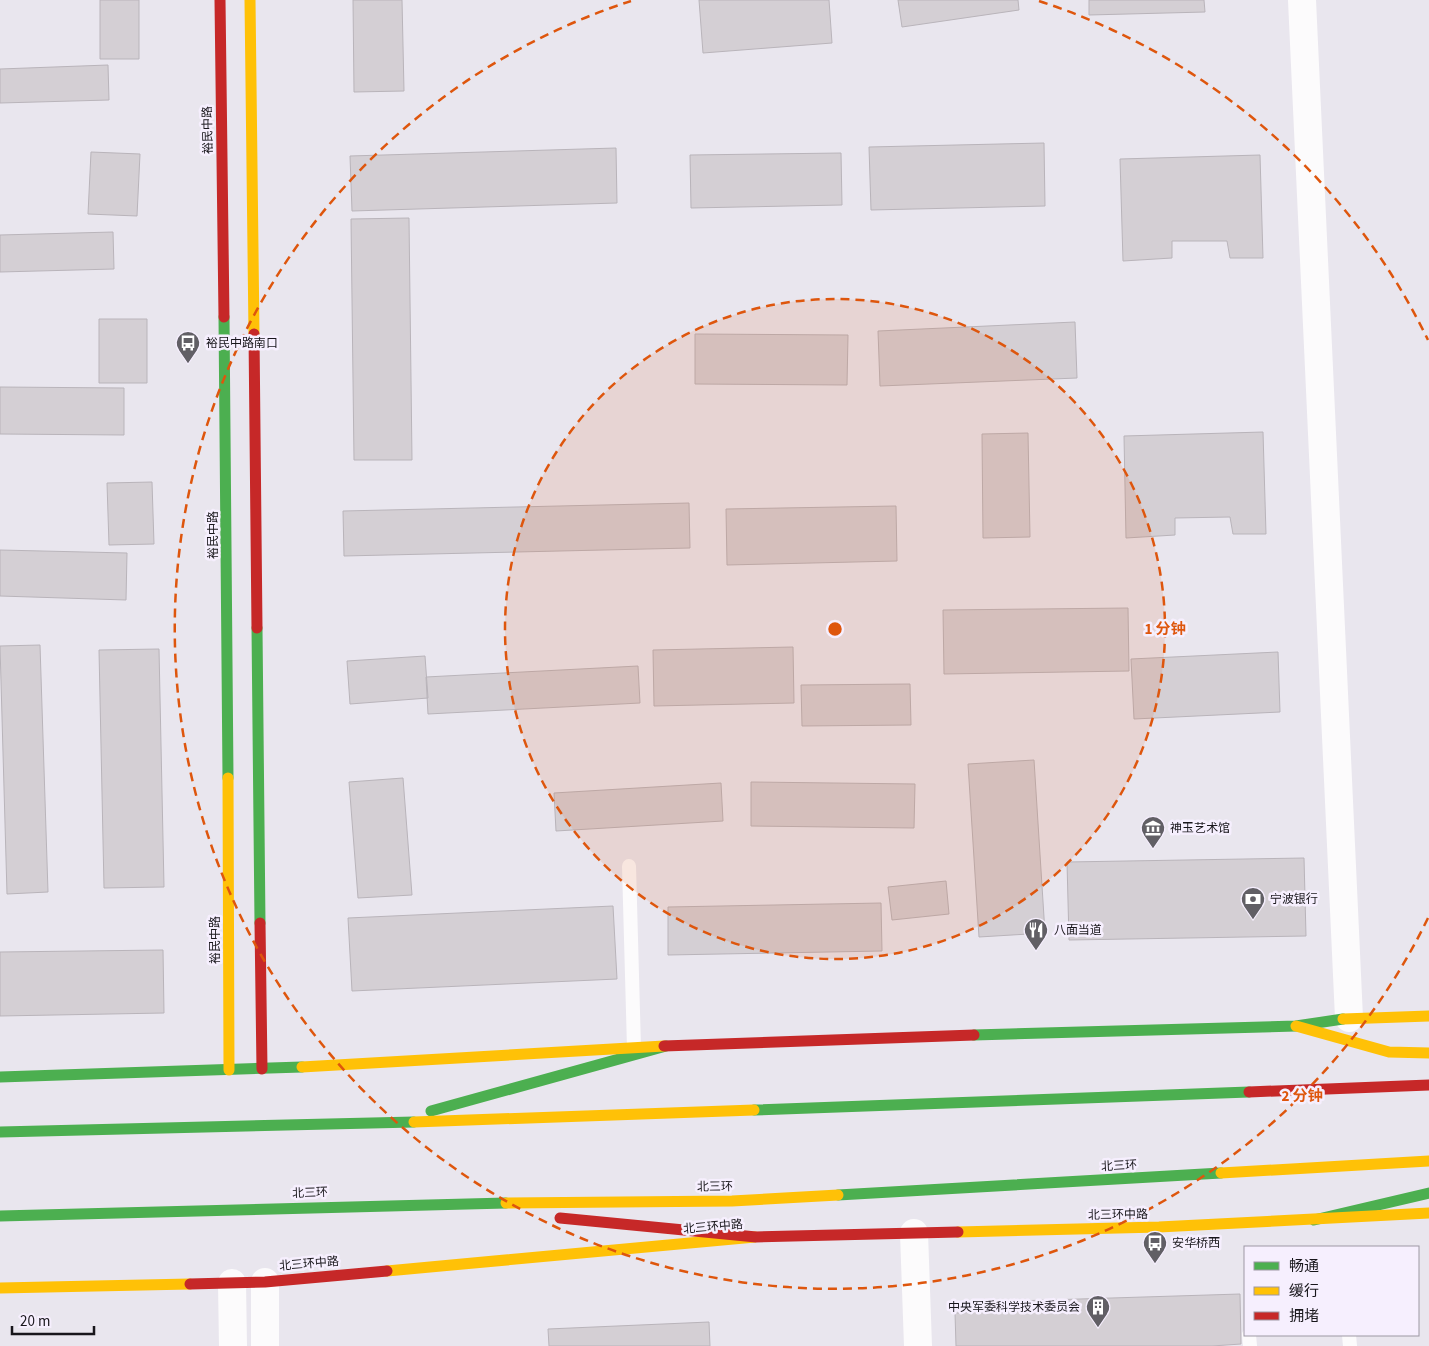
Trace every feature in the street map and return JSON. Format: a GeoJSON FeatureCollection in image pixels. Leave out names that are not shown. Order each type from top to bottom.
{"type":"FeatureCollection","features":[{"type":"Feature","properties":{"kind":"main road","name":"裕民中路"},"geometry":{"type":"LineString","coordinates":[[220,0],[227,534],[229,1070]]}},
{"type":"Feature","properties":{"kind":"main road"},"geometry":{"type":"LineString","coordinates":[[250,0],[262,1069]]}},
{"type":"Feature","properties":{"kind":"main road"},"geometry":{"type":"LineString","coordinates":[[0,1077],[262,1069],[666,1046],[1296,1026],[1349,1018],[1429,1016]]}},
{"type":"Feature","properties":{"kind":"main road"},"geometry":{"type":"LineString","coordinates":[[1296,1026],[1389,1052],[1429,1053]]}},
{"type":"Feature","properties":{"kind":"main road"},"geometry":{"type":"LineString","coordinates":[[388,1123],[666,1046]]}},
{"type":"Feature","properties":{"kind":"main road"},"geometry":{"type":"LineString","coordinates":[[0,1132],[388,1123],[1429,1085]]}},
{"type":"Feature","properties":{"kind":"main road","name":"北三环"},"geometry":{"type":"LineString","coordinates":[[0,1216],[417,1204],[732,1201],[1429,1161]]}},
{"type":"Feature","properties":{"kind":"main road"},"geometry":{"type":"LineString","coordinates":[[1314,1220],[1429,1193]]}},
{"type":"Feature","properties":{"kind":"main road"},"geometry":{"type":"LineString","coordinates":[[417,1204],[533,1215]]}},
{"type":"Feature","properties":{"kind":"main road","name":"北三环中路"},"geometry":{"type":"LineString","coordinates":[[0,1288],[264,1282],[756,1236],[1159,1227],[1429,1213]]}},
{"type":"Feature","properties":{"kind":"main road"},"geometry":{"type":"LineString","coordinates":[[552,1217],[756,1236]]}},
{"type":"Feature","properties":{"kind":"street"},"geometry":{"type":"LineString","coordinates":[[1302,0],[1349,1018]]}},
{"type":"Feature","properties":{"kind":"street"},"geometry":{"type":"LineString","coordinates":[[914,1233],[918,1346]]}},
{"type":"Feature","properties":{"kind":"street"},"geometry":{"type":"LineString","coordinates":[[264,1282],[265,1346]]}},
{"type":"Feature","properties":{"kind":"street"},"geometry":{"type":"LineString","coordinates":[[232,1283],[233,1346]]}},
{"type":"Feature","properties":{"kind":"lane"},"geometry":{"type":"LineString","coordinates":[[629,866],[634,1048]]}},
{"type":"Feature","properties":{"kind":"building"},"geometry":{"type":"Polygon","coordinates":[[[100,0],[139,0],[139,59],[100,59],[100,0]]]}},
{"type":"Feature","properties":{"kind":"building"},"geometry":{"type":"Polygon","coordinates":[[[353,0],[402,0],[404,91],[354,92],[353,0]]]}},
{"type":"Feature","properties":{"kind":"building"},"geometry":{"type":"Polygon","coordinates":[[[699,0],[829,0],[832,43],[703,53],[699,0]]]}},
{"type":"Feature","properties":{"kind":"building"},"geometry":{"type":"Polygon","coordinates":[[[898,0],[1018,0],[1019,10],[902,27],[898,0]]]}},
{"type":"Feature","properties":{"kind":"building"},"geometry":{"type":"Polygon","coordinates":[[[1089,0],[1204,0],[1205,12],[1089,15],[1089,0]]]}},
{"type":"Feature","properties":{"kind":"building"},"geometry":{"type":"Polygon","coordinates":[[[108,65],[109,100],[0,103],[0,69],[108,65]]]}},
{"type":"Feature","properties":{"kind":"building"},"geometry":{"type":"Polygon","coordinates":[[[1044,143],[1045,206],[871,210],[869,147],[1044,143]]]}},
{"type":"Feature","properties":{"kind":"building"},"geometry":{"type":"Polygon","coordinates":[[[616,148],[617,203],[352,211],[350,156],[616,148]]]}},
{"type":"Feature","properties":{"kind":"building"},"geometry":{"type":"Polygon","coordinates":[[[91,152],[140,154],[137,216],[88,214],[91,152]]]}},
{"type":"Feature","properties":{"kind":"building"},"geometry":{"type":"Polygon","coordinates":[[[841,153],[842,205],[691,208],[690,155],[841,153]]]}},
{"type":"Feature","properties":{"kind":"building"},"geometry":{"type":"Polygon","coordinates":[[[1260,155],[1263,258],[1230,258],[1227,241],[1172,241],[1172,258],[1123,261],[1120,159],[1260,155]]]}},
{"type":"Feature","properties":{"kind":"building"},"geometry":{"type":"Polygon","coordinates":[[[409,218],[412,460],[354,460],[351,219],[409,218]]]}},
{"type":"Feature","properties":{"kind":"building"},"geometry":{"type":"Polygon","coordinates":[[[113,232],[114,269],[0,272],[0,235],[113,232]]]}},
{"type":"Feature","properties":{"kind":"building"},"geometry":{"type":"Polygon","coordinates":[[[99,319],[147,319],[147,383],[99,383],[99,319]]]}},
{"type":"Feature","properties":{"kind":"building"},"geometry":{"type":"Polygon","coordinates":[[[1075,322],[1077,378],[880,386],[878,331],[1075,322]]]}},
{"type":"Feature","properties":{"kind":"building"},"geometry":{"type":"Polygon","coordinates":[[[695,334],[848,335],[847,385],[695,384],[695,334]]]}},
{"type":"Feature","properties":{"kind":"building"},"geometry":{"type":"Polygon","coordinates":[[[0,387],[124,388],[124,435],[0,434],[0,387]]]}},
{"type":"Feature","properties":{"kind":"building"},"geometry":{"type":"Polygon","coordinates":[[[1263,432],[1266,534],[1233,534],[1230,517],[1175,518],[1175,535],[1126,538],[1124,436],[1263,432]]]}},
{"type":"Feature","properties":{"kind":"building"},"geometry":{"type":"Polygon","coordinates":[[[1028,433],[1030,537],[983,538],[982,434],[1028,433]]]}},
{"type":"Feature","properties":{"kind":"building"},"geometry":{"type":"Polygon","coordinates":[[[152,482],[154,544],[109,545],[107,483],[152,482]]]}},
{"type":"Feature","properties":{"kind":"building"},"geometry":{"type":"Polygon","coordinates":[[[689,503],[690,548],[344,556],[343,511],[689,503]]]}},
{"type":"Feature","properties":{"kind":"building"},"geometry":{"type":"Polygon","coordinates":[[[896,506],[897,561],[727,565],[726,509],[896,506]]]}},
{"type":"Feature","properties":{"kind":"building"},"geometry":{"type":"Polygon","coordinates":[[[0,550],[127,553],[126,600],[0,596],[0,550]]]}},
{"type":"Feature","properties":{"kind":"building"},"geometry":{"type":"Polygon","coordinates":[[[1128,608],[1129,671],[944,674],[943,610],[1128,608]]]}},
{"type":"Feature","properties":{"kind":"building"},"geometry":{"type":"Polygon","coordinates":[[[40,645],[48,892],[7,894],[0,646],[40,645]]]}},
{"type":"Feature","properties":{"kind":"building"},"geometry":{"type":"Polygon","coordinates":[[[793,647],[794,703],[654,706],[653,650],[793,647]]]}},
{"type":"Feature","properties":{"kind":"building"},"geometry":{"type":"Polygon","coordinates":[[[159,649],[164,887],[104,888],[99,650],[159,649]]]}},
{"type":"Feature","properties":{"kind":"building"},"geometry":{"type":"Polygon","coordinates":[[[1278,652],[1280,712],[1134,719],[1131,659],[1278,652]]]}},
{"type":"Feature","properties":{"kind":"building"},"geometry":{"type":"Polygon","coordinates":[[[425,656],[428,698],[350,704],[347,661],[425,656]]]}},
{"type":"Feature","properties":{"kind":"building"},"geometry":{"type":"Polygon","coordinates":[[[638,666],[640,703],[428,714],[426,677],[638,666]]]}},
{"type":"Feature","properties":{"kind":"building"},"geometry":{"type":"Polygon","coordinates":[[[910,684],[911,725],[802,726],[801,685],[910,684]]]}},
{"type":"Feature","properties":{"kind":"building"},"geometry":{"type":"Polygon","coordinates":[[[1034,760],[1045,933],[979,937],[968,764],[1034,760]]]}},
{"type":"Feature","properties":{"kind":"building"},"geometry":{"type":"Polygon","coordinates":[[[403,778],[412,895],[358,898],[349,782],[403,778]]]}},
{"type":"Feature","properties":{"kind":"building"},"geometry":{"type":"Polygon","coordinates":[[[751,782],[915,784],[914,828],[751,826],[751,782]]]}},
{"type":"Feature","properties":{"kind":"building"},"geometry":{"type":"Polygon","coordinates":[[[721,783],[723,821],[556,831],[554,793],[721,783]]]}},
{"type":"Feature","properties":{"kind":"building"},"geometry":{"type":"Polygon","coordinates":[[[1304,858],[1306,936],[1069,940],[1067,862],[1304,858]]]}},
{"type":"Feature","properties":{"kind":"building"},"geometry":{"type":"Polygon","coordinates":[[[946,881],[949,914],[892,920],[888,887],[946,881]]]}},
{"type":"Feature","properties":{"kind":"building"},"geometry":{"type":"Polygon","coordinates":[[[881,903],[882,951],[668,955],[668,907],[881,903]]]}},
{"type":"Feature","properties":{"kind":"building"},"geometry":{"type":"Polygon","coordinates":[[[613,906],[617,979],[352,991],[348,918],[613,906]]]}},
{"type":"Feature","properties":{"kind":"building"},"geometry":{"type":"Polygon","coordinates":[[[163,950],[164,1013],[0,1016],[0,952],[163,950]]]}},
{"type":"Feature","properties":{"kind":"building","name":"中央军委科学技术委员会"},"geometry":{"type":"Polygon","coordinates":[[[1240,1294],[1241,1344],[1212,1346],[956,1346],[955,1313],[983,1312],[983,1302],[1240,1294]]]}},
{"type":"Feature","properties":{"kind":"building"},"geometry":{"type":"Polygon","coordinates":[[[709,1322],[710,1346],[549,1346],[548,1329],[709,1322]]]}},
{"type":"Feature","properties":{"kind":"traffic: fast"},"geometry":{"type":"LineString","coordinates":[[224,317],[228,778]]}},
{"type":"Feature","properties":{"kind":"traffic: fast"},"geometry":{"type":"LineString","coordinates":[[257,628],[260,923]]}},
{"type":"Feature","properties":{"kind":"traffic: fast"},"geometry":{"type":"LineString","coordinates":[[974,1035],[1296,1026],[1343,1019]]}},
{"type":"Feature","properties":{"kind":"traffic: fast"},"geometry":{"type":"LineString","coordinates":[[431,1111],[666,1046]]}},
{"type":"Feature","properties":{"kind":"traffic: fast"},"geometry":{"type":"LineString","coordinates":[[0,1077],[302,1067]]}},
{"type":"Feature","properties":{"kind":"traffic: fast"},"geometry":{"type":"LineString","coordinates":[[754,1110],[1249,1092]]}},
{"type":"Feature","properties":{"kind":"traffic: fast"},"geometry":{"type":"LineString","coordinates":[[0,1132],[414,1122]]}},
{"type":"Feature","properties":{"kind":"traffic: fast"},"geometry":{"type":"LineString","coordinates":[[838,1195],[1221,1173]]}},
{"type":"Feature","properties":{"kind":"traffic: fast"},"geometry":{"type":"LineString","coordinates":[[1314,1220],[1429,1193]]}},
{"type":"Feature","properties":{"kind":"traffic: fast"},"geometry":{"type":"LineString","coordinates":[[0,1216],[506,1203]]}},
{"type":"Feature","properties":{"kind":"traffic: slow"},"geometry":{"type":"LineString","coordinates":[[250,0],[254,334]]}},
{"type":"Feature","properties":{"kind":"traffic: slow"},"geometry":{"type":"LineString","coordinates":[[228,778],[229,1070]]}},
{"type":"Feature","properties":{"kind":"traffic: slow"},"geometry":{"type":"LineString","coordinates":[[1343,1019],[1429,1016]]}},
{"type":"Feature","properties":{"kind":"traffic: slow"},"geometry":{"type":"LineString","coordinates":[[1296,1026],[1389,1052],[1429,1053]]}},
{"type":"Feature","properties":{"kind":"traffic: slow"},"geometry":{"type":"LineString","coordinates":[[302,1067],[664,1046]]}},
{"type":"Feature","properties":{"kind":"traffic: slow"},"geometry":{"type":"LineString","coordinates":[[414,1122],[754,1110]]}},
{"type":"Feature","properties":{"kind":"traffic: slow"},"geometry":{"type":"LineString","coordinates":[[1221,1173],[1429,1161]]}},
{"type":"Feature","properties":{"kind":"traffic: slow"},"geometry":{"type":"LineString","coordinates":[[506,1203],[732,1201],[838,1195]]}},
{"type":"Feature","properties":{"kind":"traffic: slow"},"geometry":{"type":"LineString","coordinates":[[958,1232],[1159,1227],[1429,1213]]}},
{"type":"Feature","properties":{"kind":"traffic: slow"},"geometry":{"type":"LineString","coordinates":[[387,1271],[755,1237]]}},
{"type":"Feature","properties":{"kind":"traffic: slow"},"geometry":{"type":"LineString","coordinates":[[0,1288],[190,1284]]}},
{"type":"Feature","properties":{"kind":"traffic: jam"},"geometry":{"type":"LineString","coordinates":[[220,0],[224,317]]}},
{"type":"Feature","properties":{"kind":"traffic: jam"},"geometry":{"type":"LineString","coordinates":[[254,334],[257,628]]}},
{"type":"Feature","properties":{"kind":"traffic: jam"},"geometry":{"type":"LineString","coordinates":[[260,923],[262,1069]]}},
{"type":"Feature","properties":{"kind":"traffic: jam"},"geometry":{"type":"LineString","coordinates":[[664,1046],[974,1035]]}},
{"type":"Feature","properties":{"kind":"traffic: jam"},"geometry":{"type":"LineString","coordinates":[[1249,1092],[1429,1085]]}},
{"type":"Feature","properties":{"kind":"traffic: jam"},"geometry":{"type":"LineString","coordinates":[[560,1218],[756,1237]]}},
{"type":"Feature","properties":{"kind":"traffic: jam"},"geometry":{"type":"LineString","coordinates":[[755,1237],[958,1232]]}},
{"type":"Feature","properties":{"kind":"traffic: jam"},"geometry":{"type":"LineString","coordinates":[[190,1284],[265,1282],[387,1271]]}},
{"type":"Feature","properties":{"kind":"place","name":"裕民中路南口"},"geometry":{"type":"Point","coordinates":[188,364]}},
{"type":"Feature","properties":{"kind":"place","name":"神玉艺术馆"},"geometry":{"type":"Point","coordinates":[1153,849]}},
{"type":"Feature","properties":{"kind":"place","name":"宁波银行"},"geometry":{"type":"Point","coordinates":[1253,920]}},
{"type":"Feature","properties":{"kind":"place","name":"八面当道"},"geometry":{"type":"Point","coordinates":[1036,951]}},
{"type":"Feature","properties":{"kind":"place","name":"安华桥西"},"geometry":{"type":"Point","coordinates":[1155,1264]}},
{"type":"Feature","properties":{"kind":"place","name":"中央军委科学技术委员会"},"geometry":{"type":"Point","coordinates":[1098,1328]}}]}
